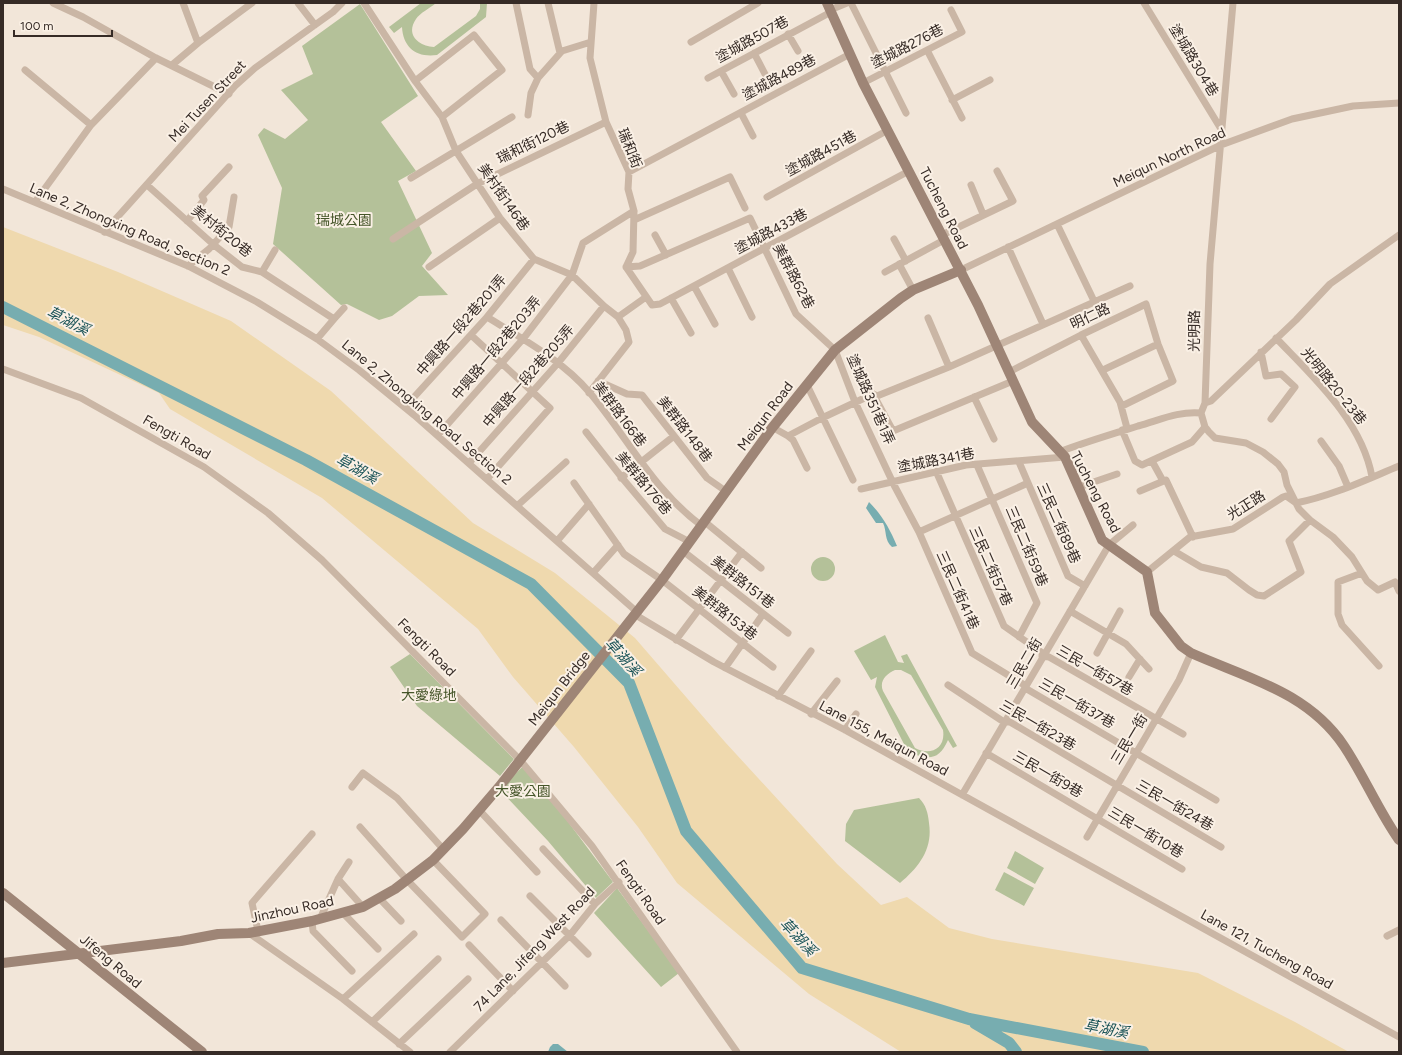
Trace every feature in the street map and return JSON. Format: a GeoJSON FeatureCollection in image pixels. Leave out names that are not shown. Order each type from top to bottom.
{"type":"FeatureCollection","features":[{"type":"Feature","properties":{"kind":"street"},"geometry":{"type":"LineString","coordinates":[[53,3],[83,17],[156,58],[229,94]]}},
{"type":"Feature","properties":{"kind":"street"},"geometry":{"type":"LineString","coordinates":[[182,3],[198,43]]}},
{"type":"Feature","properties":{"kind":"street"},"geometry":{"type":"LineString","coordinates":[[172,65],[198,43],[252,3]]}},
{"type":"Feature","properties":{"kind":"street"},"geometry":{"type":"LineString","coordinates":[[298,3],[314,25]]}},
{"type":"Feature","properties":{"kind":"street","name":"Mei Tusen Street"},"geometry":{"type":"LineString","coordinates":[[104,232],[229,94],[255,68],[333,12],[342,3]]}},
{"type":"Feature","properties":{"kind":"street","name":"美村街146巷"},"geometry":{"type":"LineString","coordinates":[[364,3],[415,81],[442,118],[456,151],[500,218],[534,259],[572,275],[604,306],[618,317],[626,330],[629,342],[589,393]]}},
{"type":"Feature","properties":{"kind":"street"},"geometry":{"type":"LineString","coordinates":[[516,3],[530,69],[538,78]]}},
{"type":"Feature","properties":{"kind":"street"},"geometry":{"type":"LineString","coordinates":[[548,3],[560,53]]}},
{"type":"Feature","properties":{"kind":"street","name":"瑞和街"},"geometry":{"type":"LineString","coordinates":[[594,3],[590,58],[606,122],[629,172],[628,189],[634,211],[633,252],[626,267]]}},
{"type":"Feature","properties":{"kind":"street"},"geometry":{"type":"LineString","coordinates":[[691,42],[758,3]]}},
{"type":"Feature","properties":{"kind":"street","name":"塗城路507巷"},"geometry":{"type":"LineString","coordinates":[[708,78],[788,34],[829,8],[847,3]]}},
{"type":"Feature","properties":{"kind":"street"},"geometry":{"type":"LineString","coordinates":[[851,3],[906,113]]}},
{"type":"Feature","properties":{"kind":"street","name":"塗城路304巷"},"geometry":{"type":"LineString","coordinates":[[1144,3],[1221,130]]}},
{"type":"Feature","properties":{"kind":"street","name":"光明路"},"geometry":{"type":"LineString","coordinates":[[1206,403],[1207,300],[1233,3]]}},
{"type":"Feature","properties":{"kind":"street","name":"Tucheng Road"},"geometry":{"type":"LineString","coordinates":[[829,8],[864,83],[943,238],[961,270],[1032,422],[1062,454],[1080,487],[1102,540],[1147,572]]}},
{"type":"Feature","properties":{"kind":"street","name":"塗城路276巷"},"geometry":{"type":"LineString","coordinates":[[864,83],[962,32],[951,10]]}},
{"type":"Feature","properties":{"kind":"street"},"geometry":{"type":"LineString","coordinates":[[788,34],[798,51]]}},
{"type":"Feature","properties":{"kind":"street"},"geometry":{"type":"LineString","coordinates":[[415,81],[474,35],[502,70],[442,118]]}},
{"type":"Feature","properties":{"kind":"street"},"geometry":{"type":"LineString","coordinates":[[528,114],[531,93],[538,78],[560,53],[591,42]]}},
{"type":"Feature","properties":{"kind":"street"},"geometry":{"type":"LineString","coordinates":[[927,50],[962,118]]}},
{"type":"Feature","properties":{"kind":"street"},"geometry":{"type":"LineString","coordinates":[[754,53],[766,76]]}},
{"type":"Feature","properties":{"kind":"street","name":"塗城路489巷"},"geometry":{"type":"LineString","coordinates":[[629,172],[850,54]]}},
{"type":"Feature","properties":{"kind":"street"},"geometry":{"type":"LineString","coordinates":[[35,202],[91,125],[156,58]]}},
{"type":"Feature","properties":{"kind":"street"},"geometry":{"type":"LineString","coordinates":[[25,70],[91,125]]}},
{"type":"Feature","properties":{"kind":"street"},"geometry":{"type":"LineString","coordinates":[[722,71],[734,94]]}},
{"type":"Feature","properties":{"kind":"street"},"geometry":{"type":"LineString","coordinates":[[952,100],[990,80]]}},
{"type":"Feature","properties":{"kind":"street","name":"Meiqun North Road"},"geometry":{"type":"LineString","coordinates":[[961,270],[1221,145],[1292,119],[1353,106],[1399,103]]}},
{"type":"Feature","properties":{"kind":"street"},"geometry":{"type":"LineString","coordinates":[[741,113],[752,136]]}},
{"type":"Feature","properties":{"kind":"street"},"geometry":{"type":"LineString","coordinates":[[411,178],[512,117]]}},
{"type":"Feature","properties":{"kind":"street","name":"瑞和街120巷"},"geometry":{"type":"LineString","coordinates":[[393,239],[477,184],[606,122]]}},
{"type":"Feature","properties":{"kind":"street","name":"塗城路451巷"},"geometry":{"type":"LineString","coordinates":[[767,198],[888,130]]}},
{"type":"Feature","properties":{"kind":"street"},"geometry":{"type":"LineString","coordinates":[[187,222],[204,200],[202,196],[229,167]]}},
{"type":"Feature","properties":{"kind":"street","name":"塗城路433巷"},"geometry":{"type":"LineString","coordinates":[[646,296],[652,305],[660,304],[909,171]]}},
{"type":"Feature","properties":{"kind":"street"},"geometry":{"type":"LineString","coordinates":[[885,272],[983,214],[1013,201],[997,171]]}},
{"type":"Feature","properties":{"kind":"street"},"geometry":{"type":"LineString","coordinates":[[634,220],[730,177],[745,208]]}},
{"type":"Feature","properties":{"kind":"street","name":"美村街20巷"},"geometry":{"type":"LineString","coordinates":[[147,185],[187,222],[242,267],[262,272],[334,319]]}},
{"type":"Feature","properties":{"kind":"street"},"geometry":{"type":"LineString","coordinates":[[970,186],[983,214]]}},
{"type":"Feature","properties":{"kind":"street","name":"Lane 2, Zhongxing Road, Section 2"},"geometry":{"type":"LineString","coordinates":[[3,189],[188,266],[257,302],[317,339],[405,407],[470,462],[637,612]]}},
{"type":"Feature","properties":{"kind":"street"},"geometry":{"type":"LineString","coordinates":[[188,266],[214,245],[229,227],[234,197]]}},
{"type":"Feature","properties":{"kind":"street","name":"中興路一段2巷203弄"},"geometry":{"type":"LineString","coordinates":[[438,435],[523,339],[572,275],[583,243],[634,211]]}},
{"type":"Feature","properties":{"kind":"street"},"geometry":{"type":"LineString","coordinates":[[429,267],[500,218]]}},
{"type":"Feature","properties":{"kind":"street","name":"美群路62巷"},"geometry":{"type":"LineString","coordinates":[[626,267],[640,266],[750,218],[796,314],[835,350]]}},
{"type":"Feature","properties":{"kind":"street"},"geometry":{"type":"LineString","coordinates":[[1057,224],[1094,301]]}},
{"type":"Feature","properties":{"kind":"street"},"geometry":{"type":"LineString","coordinates":[[1399,234],[1330,284],[1296,320],[1211,401],[1206,403],[1201,413],[1205,427],[1216,438],[1246,443],[1264,452],[1281,468],[1287,485],[1299,509],[1310,520],[1333,537],[1352,557],[1367,581],[1378,590],[1395,582],[1399,591]]}},
{"type":"Feature","properties":{"kind":"street"},"geometry":{"type":"LineString","coordinates":[[655,235],[666,255]]}},
{"type":"Feature","properties":{"kind":"street"},"geometry":{"type":"LineString","coordinates":[[894,239],[914,290]]}},
{"type":"Feature","properties":{"kind":"street"},"geometry":{"type":"LineString","coordinates":[[1008,247],[1043,324]]}},
{"type":"Feature","properties":{"kind":"street"},"geometry":{"type":"LineString","coordinates":[[262,272],[275,250]]}},
{"type":"Feature","properties":{"kind":"street","name":"中興路一段2巷201弄"},"geometry":{"type":"LineString","coordinates":[[405,407],[487,317],[534,259]]}},
{"type":"Feature","properties":{"kind":"street"},"geometry":{"type":"LineString","coordinates":[[618,317],[646,296],[626,267]]}},
{"type":"Feature","properties":{"kind":"street"},"geometry":{"type":"LineString","coordinates":[[728,268],[752,317]]}},
{"type":"Feature","properties":{"kind":"street","name":"Meiqun Road"},"geometry":{"type":"LineString","coordinates":[[630,620],[662,580],[727,492],[772,427],[835,350],[901,298],[914,290],[961,270]]}},
{"type":"Feature","properties":{"kind":"street"},"geometry":{"type":"LineString","coordinates":[[694,286],[715,324]]}},
{"type":"Feature","properties":{"kind":"street"},"geometry":{"type":"LineString","coordinates":[[788,436],[873,394],[877,396],[949,367],[1130,286]]}},
{"type":"Feature","properties":{"kind":"street"},"geometry":{"type":"LineString","coordinates":[[671,298],[691,333]]}},
{"type":"Feature","properties":{"kind":"street","name":"明仁路"},"geometry":{"type":"LineString","coordinates":[[873,394],[893,432],[974,397],[1011,377],[1080,335],[1146,304],[1158,344]]}},
{"type":"Feature","properties":{"kind":"street","name":"中興路一段2巷205弄"},"geometry":{"type":"LineString","coordinates":[[470,462],[558,363],[604,306]]}},
{"type":"Feature","properties":{"kind":"street"},"geometry":{"type":"LineString","coordinates":[[317,339],[344,308]]}},
{"type":"Feature","properties":{"kind":"street","name":"美群路166巷"},"geometry":{"type":"LineString","coordinates":[[487,317],[558,363],[589,393],[640,462],[682,511],[703,524],[762,568]]}},
{"type":"Feature","properties":{"kind":"street"},"geometry":{"type":"LineString","coordinates":[[928,318],[949,367]]}},
{"type":"Feature","properties":{"kind":"street"},"geometry":{"type":"LineString","coordinates":[[471,335],[550,408],[488,478]]}},
{"type":"Feature","properties":{"kind":"street"},"geometry":{"type":"LineString","coordinates":[[1080,335],[1103,370],[1122,406],[1124,429],[1135,461],[1142,465],[1192,442],[1205,427]]}},
{"type":"Feature","properties":{"kind":"street","name":"光明路20-23巷"},"geometry":{"type":"LineString","coordinates":[[1276,338],[1316,381],[1350,423],[1362,442],[1370,463],[1372,477]]}},
{"type":"Feature","properties":{"kind":"street"},"geometry":{"type":"LineString","coordinates":[[1103,370],[1158,344],[1173,381],[1122,406]]}},
{"type":"Feature","properties":{"kind":"street","name":"塗城路351巷1弄"},"geometry":{"type":"LineString","coordinates":[[835,350],[855,402],[893,481]]}},
{"type":"Feature","properties":{"kind":"street"},"geometry":{"type":"LineString","coordinates":[[1261,352],[1266,376],[1281,374],[1295,387],[1271,419]]}},
{"type":"Feature","properties":{"kind":"street","name":"Fengti Road"},"geometry":{"type":"LineString","coordinates":[[3,369],[59,389],[101,408],[204,467],[268,513],[322,560],[523,756],[619,882],[736,1052]]}},
{"type":"Feature","properties":{"kind":"street","name":"美群路148巷"},"geometry":{"type":"LineString","coordinates":[[598,381],[627,394],[642,395],[707,478],[727,492]]}},
{"type":"Feature","properties":{"kind":"street"},"geometry":{"type":"LineString","coordinates":[[807,385],[853,480]]}},
{"type":"Feature","properties":{"kind":"street"},"geometry":{"type":"LineString","coordinates":[[974,397],[994,439]]}},
{"type":"Feature","properties":{"kind":"street","name":"塗城路341巷"},"geometry":{"type":"LineString","coordinates":[[861,489],[936,471],[977,464],[1019,462],[1062,454],[1124,429],[1169,415],[1201,413]]}},
{"type":"Feature","properties":{"kind":"street"},"geometry":{"type":"LineString","coordinates":[[772,427],[793,440],[807,468]]}},
{"type":"Feature","properties":{"kind":"street","name":"美群路176巷"},"geometry":{"type":"LineString","coordinates":[[586,432],[621,478],[665,529],[690,542]]}},
{"type":"Feature","properties":{"kind":"street"},"geometry":{"type":"LineString","coordinates":[[621,478],[674,436]]}},
{"type":"Feature","properties":{"kind":"street"},"geometry":{"type":"LineString","coordinates":[[1322,441],[1339,466],[1348,487]]}},
{"type":"Feature","properties":{"kind":"street"},"geometry":{"type":"LineString","coordinates":[[1152,461],[1163,481],[1166,480],[1193,537]]}},
{"type":"Feature","properties":{"kind":"street"},"geometry":{"type":"LineString","coordinates":[[518,505],[566,462]]}},
{"type":"Feature","properties":{"kind":"street","name":"三民二街89巷"},"geometry":{"type":"LineString","coordinates":[[1019,462],[1068,576],[1085,586]]}},
{"type":"Feature","properties":{"kind":"street","name":"三民二街59巷"},"geometry":{"type":"LineString","coordinates":[[977,464],[1037,603],[1019,637]]}},
{"type":"Feature","properties":{"kind":"street"},"geometry":{"type":"LineString","coordinates":[[1297,503],[1314,499],[1348,487],[1399,466]]}},
{"type":"Feature","properties":{"kind":"street","name":"三民二街57巷"},"geometry":{"type":"LineString","coordinates":[[936,471],[1004,626],[1043,655]]}},
{"type":"Feature","properties":{"kind":"street"},"geometry":{"type":"LineString","coordinates":[[1080,487],[1116,474]]}},
{"type":"Feature","properties":{"kind":"street","name":"三民二街41巷"},"geometry":{"type":"LineString","coordinates":[[893,481],[919,532],[972,653],[1025,687]]}},
{"type":"Feature","properties":{"kind":"street"},"geometry":{"type":"LineString","coordinates":[[1140,491],[1163,481]]}},
{"type":"Feature","properties":{"kind":"street","name":"美群路153巷"},"geometry":{"type":"LineString","coordinates":[[574,483],[624,554],[662,580],[773,667]]}},
{"type":"Feature","properties":{"kind":"street"},"geometry":{"type":"LineString","coordinates":[[919,532],[1028,483]]}},
{"type":"Feature","properties":{"kind":"street","name":"光正路"},"geometry":{"type":"LineString","coordinates":[[1147,572],[1188,538],[1233,529],[1286,496],[1297,503]]}},
{"type":"Feature","properties":{"kind":"street"},"geometry":{"type":"LineString","coordinates":[[557,541],[589,504]]}},
{"type":"Feature","properties":{"kind":"street"},"geometry":{"type":"LineString","coordinates":[[1174,551],[1201,567],[1227,573],[1257,595],[1264,596],[1301,572],[1289,541],[1310,520]]}},
{"type":"Feature","properties":{"kind":"street","name":"三民二街"},"geometry":{"type":"LineString","coordinates":[[962,795],[1109,545],[1129,525]]}},
{"type":"Feature","properties":{"kind":"street"},"geometry":{"type":"LineString","coordinates":[[593,573],[618,545]]}},
{"type":"Feature","properties":{"kind":"street","name":"美群路151巷"},"geometry":{"type":"LineString","coordinates":[[683,551],[788,633]]}},
{"type":"Feature","properties":{"kind":"street"},"geometry":{"type":"LineString","coordinates":[[676,640],[700,610],[742,552]]}},
{"type":"Feature","properties":{"kind":"street"},"geometry":{"type":"LineString","coordinates":[[1147,572],[1155,613],[1182,646],[1191,653],[1258,680],[1293,698],[1306,706],[1324,721],[1344,746],[1384,819],[1399,840]]}},
{"type":"Feature","properties":{"kind":"street"},"geometry":{"type":"LineString","coordinates":[[1362,573],[1338,582],[1338,614],[1342,625],[1379,666]]}},
{"type":"Feature","properties":{"kind":"street"},"geometry":{"type":"LineString","coordinates":[[1070,611],[1126,644],[1149,669]]}},
{"type":"Feature","properties":{"kind":"street"},"geometry":{"type":"LineString","coordinates":[[1097,653],[1120,611]]}},
{"type":"Feature","properties":{"kind":"street","name":"Lane 155, Meiqun Road"},"geometry":{"type":"LineString","coordinates":[[637,612],[639,617],[725,668],[811,714],[845,730],[1123,884]]}},
{"type":"Feature","properties":{"kind":"street"},"geometry":{"type":"LineString","coordinates":[[725,668],[763,614]]}},
{"type":"Feature","properties":{"kind":"street","name":"Meiqun Bridge"},"geometry":{"type":"LineString","coordinates":[[523,756],[630,620]]}},
{"type":"Feature","properties":{"kind":"street"},"geometry":{"type":"LineString","coordinates":[[778,696],[812,651]]}},
{"type":"Feature","properties":{"kind":"street","name":"三民一街"},"geometry":{"type":"LineString","coordinates":[[1087,837],[1096,818],[1179,680],[1191,653]]}},
{"type":"Feature","properties":{"kind":"street","name":"三民一街57巷"},"geometry":{"type":"LineString","coordinates":[[1043,655],[1049,657],[1156,720],[1183,734]]}},
{"type":"Feature","properties":{"kind":"street"},"geometry":{"type":"LineString","coordinates":[[1129,677],[1140,659]]}},
{"type":"Feature","properties":{"kind":"street"},"geometry":{"type":"LineString","coordinates":[[811,714],[836,681]]}},
{"type":"Feature","properties":{"kind":"street","name":"三民一街23巷"},"geometry":{"type":"LineString","coordinates":[[948,685],[1004,722],[1010,722],[1116,786]]}},
{"type":"Feature","properties":{"kind":"street","name":"三民一街37巷"},"geometry":{"type":"LineString","coordinates":[[1025,687],[1216,800]]}},
{"type":"Feature","properties":{"kind":"street"},"geometry":{"type":"LineString","coordinates":[[845,730],[856,714]]}},
{"type":"Feature","properties":{"kind":"street","name":"三民一街9巷"},"geometry":{"type":"LineString","coordinates":[[986,753],[1096,818]]}},
{"type":"Feature","properties":{"kind":"street","name":"Jinzhou Road"},"geometry":{"type":"LineString","coordinates":[[3,964],[181,941],[218,934],[253,932],[316,920],[363,906],[380,899],[407,880],[444,850],[523,756]]}},
{"type":"Feature","properties":{"kind":"street"},"geometry":{"type":"LineString","coordinates":[[352,787],[363,773],[397,798],[444,850]]}},
{"type":"Feature","properties":{"kind":"street","name":"三民一街24巷"},"geometry":{"type":"LineString","coordinates":[[1116,786],[1221,847]]}},
{"type":"Feature","properties":{"kind":"street"},"geometry":{"type":"LineString","coordinates":[[479,810],[537,872]]}},
{"type":"Feature","properties":{"kind":"street","name":"三民一街10巷"},"geometry":{"type":"LineString","coordinates":[[1096,818],[1182,869]]}},
{"type":"Feature","properties":{"kind":"street"},"geometry":{"type":"LineString","coordinates":[[360,827],[407,880],[462,937],[485,914],[433,860]]}},
{"type":"Feature","properties":{"kind":"street"},"geometry":{"type":"LineString","coordinates":[[312,834],[252,903],[253,932],[343,999],[410,1052]]}},
{"type":"Feature","properties":{"kind":"street"},"geometry":{"type":"LineString","coordinates":[[543,849],[595,904]]}},
{"type":"Feature","properties":{"kind":"street"},"geometry":{"type":"LineString","coordinates":[[349,862],[316,920],[313,931],[352,971]]}},
{"type":"Feature","properties":{"kind":"street"},"geometry":{"type":"LineString","coordinates":[[338,879],[363,906]]}},
{"type":"Feature","properties":{"kind":"street","name":"74 Lane, Jifeng West Road"},"geometry":{"type":"LineString","coordinates":[[450,1052],[570,935],[595,904],[619,882]]}},
{"type":"Feature","properties":{"kind":"street","name":"Lane 121, Tucheng Road"},"geometry":{"type":"LineString","coordinates":[[1123,884],[1399,1037]]}},
{"type":"Feature","properties":{"kind":"street","name":"Jifeng Road"},"geometry":{"type":"LineString","coordinates":[[3,892],[202,1052]]}},
{"type":"Feature","properties":{"kind":"street"},"geometry":{"type":"LineString","coordinates":[[530,896],[588,954]]}},
{"type":"Feature","properties":{"kind":"street"},"geometry":{"type":"LineString","coordinates":[[380,899],[401,921]]}},
{"type":"Feature","properties":{"kind":"street"},"geometry":{"type":"LineString","coordinates":[[343,913],[378,949]]}},
{"type":"Feature","properties":{"kind":"street"},"geometry":{"type":"LineString","coordinates":[[501,920],[543,961],[556,978],[565,986]]}},
{"type":"Feature","properties":{"kind":"street"},"geometry":{"type":"LineString","coordinates":[[1387,936],[1399,930]]}},
{"type":"Feature","properties":{"kind":"street"},"geometry":{"type":"LineString","coordinates":[[343,999],[414,934]]}},
{"type":"Feature","properties":{"kind":"street"},"geometry":{"type":"LineString","coordinates":[[469,945],[513,990]]}},
{"type":"Feature","properties":{"kind":"street"},"geometry":{"type":"LineString","coordinates":[[372,1022],[438,959]]}},
{"type":"Feature","properties":{"kind":"street"},"geometry":{"type":"LineString","coordinates":[[399,1044],[468,979]]}},
{"type":"Feature","properties":{"kind":"green space"},"geometry":{"type":"Polygon","coordinates":[[[421,3],[436,3],[416,19],[412,30],[415,39],[428,46],[434,47],[476,16],[480,9],[480,3],[487,3],[486,17],[437,55],[423,55],[412,50],[408,45],[403,34],[402,27],[394,33],[389,27],[421,3]]]}},
{"type":"Feature","properties":{"kind":"green space","name":"瑞城公園"},"geometry":{"type":"Polygon","coordinates":[[[360,4],[418,96],[381,122],[416,171],[398,181],[432,253],[422,266],[448,295],[419,296],[392,316],[379,320],[347,304],[341,305],[273,244],[282,188],[258,135],[264,128],[285,139],[308,120],[281,90],[313,74],[302,46],[360,4]]]}},
{"type":"Feature","properties":{"kind":"green space"},"geometry":{"type":"Polygon","coordinates":[[[823,557],[832,560],[835,569],[832,578],[823,581],[814,578],[811,569],[814,560],[823,557]]]}},
{"type":"Feature","properties":{"kind":"green space"},"geometry":{"type":"Polygon","coordinates":[[[885,635],[898,662],[904,663],[901,656],[907,654],[957,746],[953,748],[948,740],[941,752],[932,757],[921,756],[908,752],[875,687],[877,677],[871,680],[854,651],[885,635]],[[895,670],[884,678],[882,684],[883,691],[915,748],[926,751],[936,749],[942,742],[943,730],[911,675],[901,670],[895,670]]]}},
{"type":"Feature","properties":{"kind":"green space","name":"大愛綠地"},"geometry":{"type":"Polygon","coordinates":[[[410,654],[514,759],[500,776],[417,706],[390,667],[410,654]]]}},
{"type":"Feature","properties":{"kind":"green space","name":"大愛公園"},"geometry":{"type":"Polygon","coordinates":[[[523,766],[557,807],[613,882],[596,898],[548,841],[500,790],[523,766]]]}},
{"type":"Feature","properties":{"kind":"green space"},"geometry":{"type":"Polygon","coordinates":[[[919,798],[925,806],[928,816],[930,832],[929,841],[927,849],[919,864],[900,883],[845,841],[846,824],[854,810],[919,798]]]}},
{"type":"Feature","properties":{"kind":"green space"},"geometry":{"type":"Polygon","coordinates":[[[1015,851],[1044,868],[1035,884],[1007,868],[1015,851]]]}},
{"type":"Feature","properties":{"kind":"green space"},"geometry":{"type":"Polygon","coordinates":[[[1004,872],[1034,888],[1024,906],[995,890],[1004,872]]]}},
{"type":"Feature","properties":{"kind":"green space"},"geometry":{"type":"Polygon","coordinates":[[[617,888],[679,973],[661,987],[594,913],[617,888]]]}},
{"type":"Feature","properties":{"kind":"sand"},"geometry":{"type":"Polygon","coordinates":[[[3,227],[118,272],[231,321],[331,391],[473,523],[555,573],[635,638],[725,742],[837,864],[881,905],[907,897],[949,928],[992,939],[1198,973],[1295,1022],[1349,1052],[901,1052],[809,994],[677,883],[638,827],[574,747],[513,677],[478,629],[322,498],[170,409],[159,393],[39,337],[3,325],[3,227]]]}},
{"type":"Feature","properties":{"kind":"water"},"geometry":{"type":"Polygon","coordinates":[[[869,502],[885,522],[897,546],[892,547],[889,544],[883,523],[876,523],[866,508],[869,502]]]}},
{"type":"Feature","properties":{"kind":"water"},"geometry":{"type":"Polygon","coordinates":[[[553,1044],[558,1044],[568,1052],[548,1052],[553,1044]]]}},
{"type":"Feature","properties":{"kind":"waterway","name":"草湖溪"},"geometry":{"type":"LineString","coordinates":[[3,307],[306,460],[531,584],[629,683],[686,831],[802,968],[969,1019],[1143,1052]]}},
{"type":"Feature","properties":{"kind":"waterway"},"geometry":{"type":"LineString","coordinates":[[975,1023],[1009,1043],[1016,1052]]}}]}
